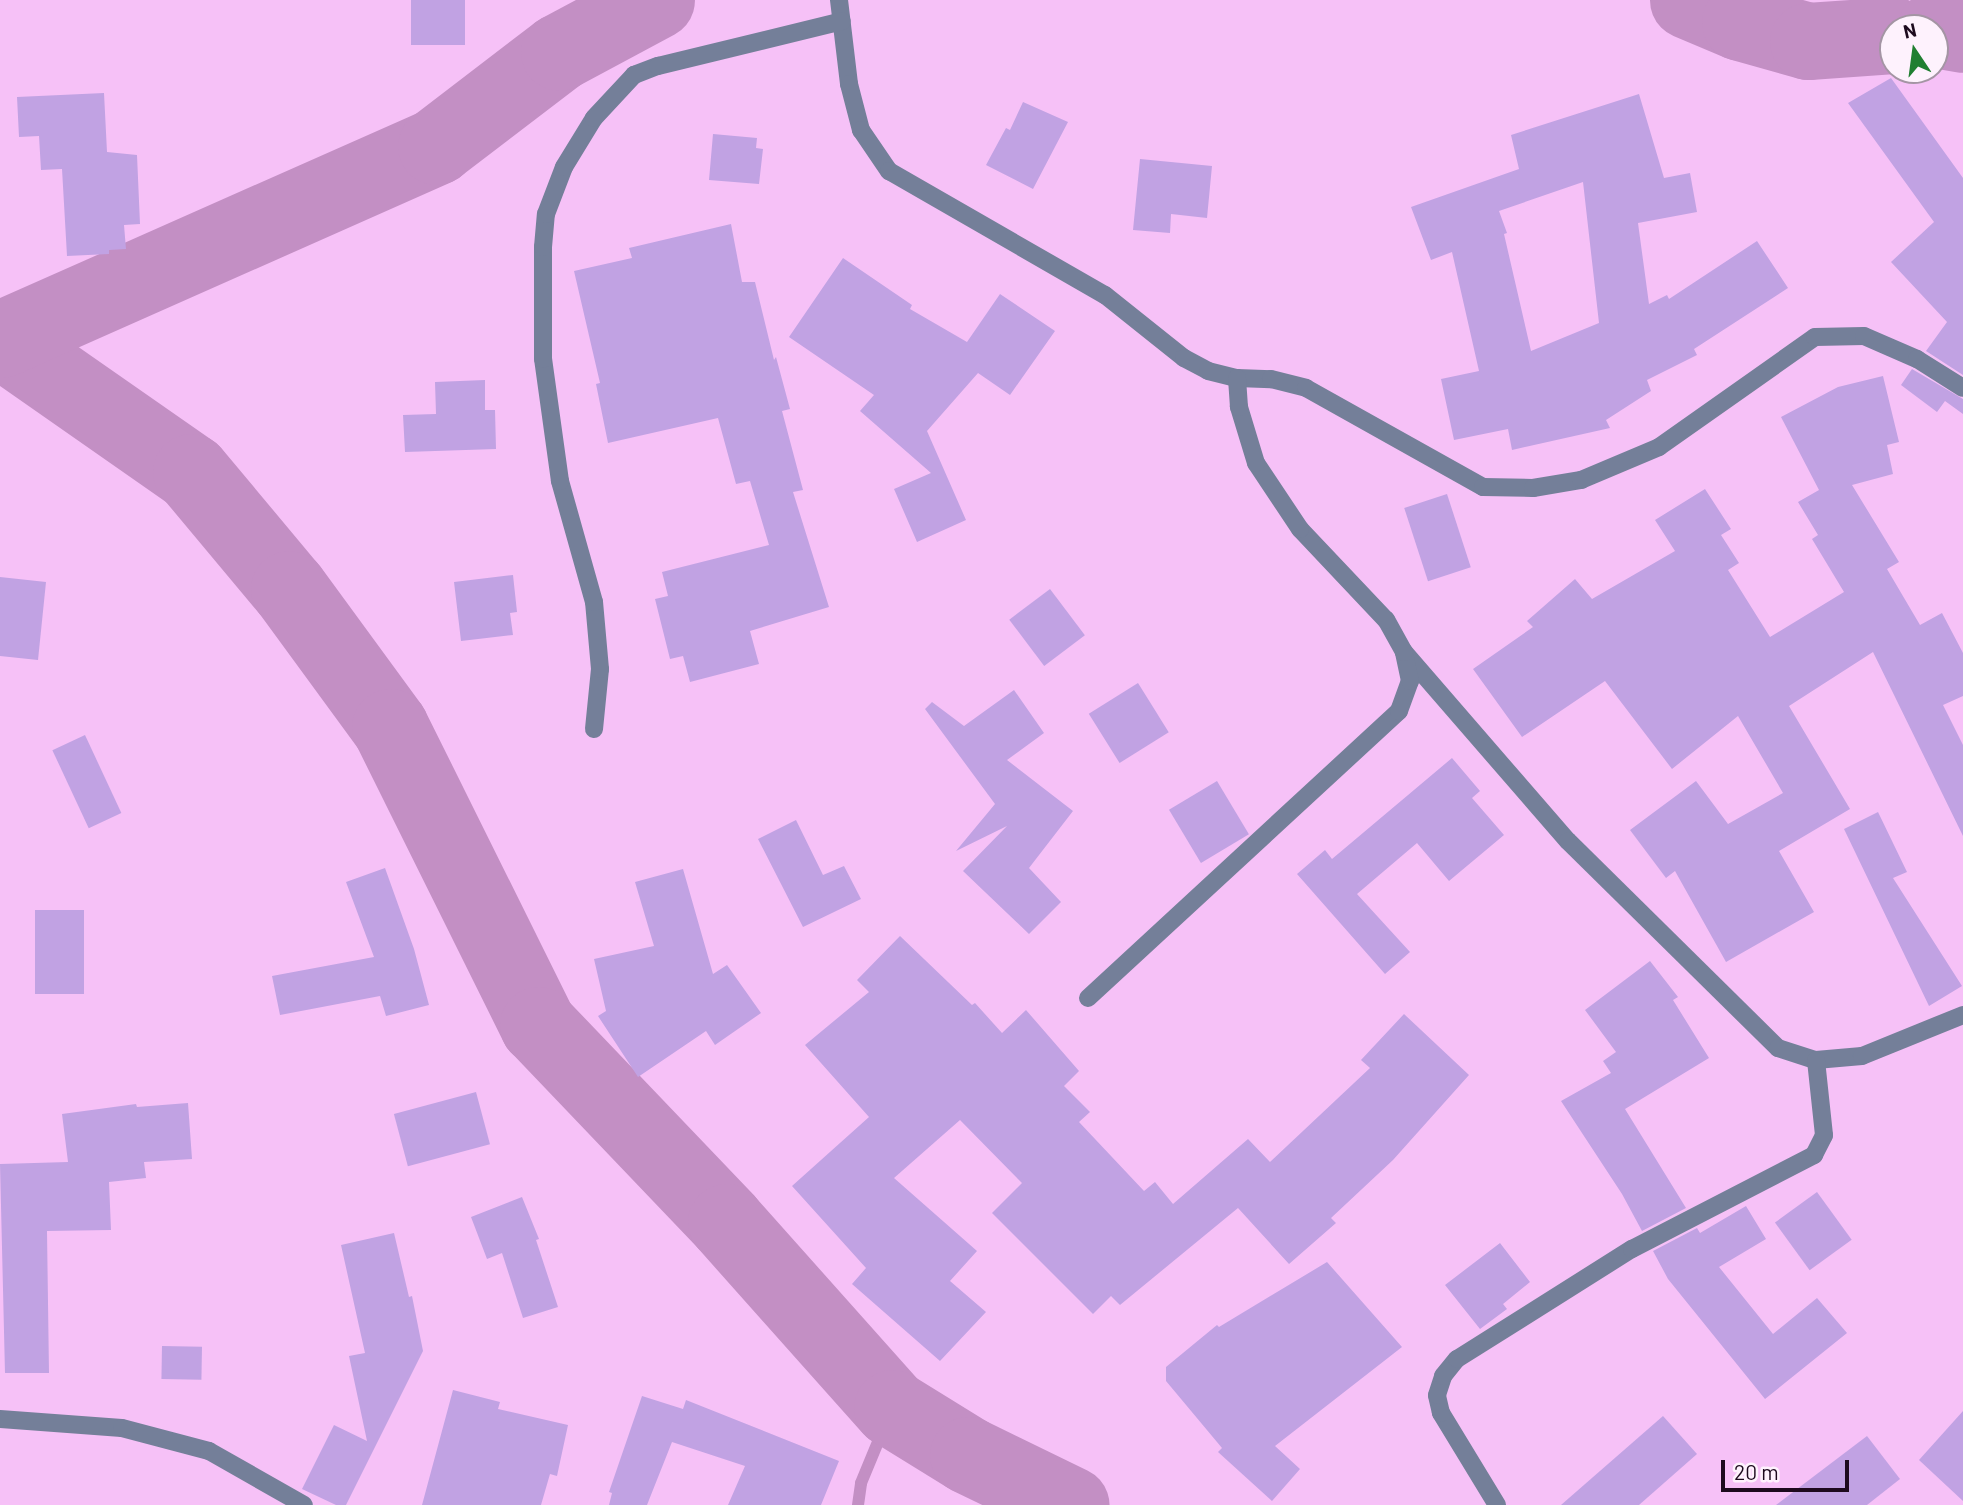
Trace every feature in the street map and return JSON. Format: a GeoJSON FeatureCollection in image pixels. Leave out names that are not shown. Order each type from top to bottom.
{"type":"FeatureCollection","features":[{"type":"Feature","properties":{"kind":"street"},"geometry":{"type":"LineString","coordinates":[[839,0],[849,83],[861,130],[889,171],[1105,295],[1184,358],[1208,371],[1237,378],[1271,379],[1306,388],[1483,487],[1532,488],[1581,480],[1659,447],[1815,337],[1864,336],[1917,359],[1963,388]]}},
{"type":"Feature","properties":{"kind":"street"},"geometry":{"type":"LineString","coordinates":[[594,729],[600,669],[594,602],[560,481],[543,359],[543,247],[546,214],[564,167],[594,118],[634,75],[658,66],[842,20]]}},
{"type":"Feature","properties":{"kind":"street"},"geometry":{"type":"LineString","coordinates":[[1237,378],[1239,407],[1256,463],[1300,529],[1386,620],[1404,652],[1569,841],[1777,1048],[1816,1060],[1863,1056],[1963,1015]]}},
{"type":"Feature","properties":{"kind":"street"},"geometry":{"type":"LineString","coordinates":[[1088,998],[1399,711],[1409,681],[1404,652]]}},
{"type":"Feature","properties":{"kind":"street"},"geometry":{"type":"LineString","coordinates":[[1497,1505],[1441,1413],[1437,1395],[1443,1376],[1457,1359],[1632,1249],[1814,1155],[1824,1135],[1816,1060]]}},
{"type":"Feature","properties":{"kind":"street"},"geometry":{"type":"LineString","coordinates":[[0,1419],[122,1428],[209,1451],[304,1505]]}},
{"type":"Feature","properties":{"kind":"building"},"geometry":{"type":"Polygon","coordinates":[[[411,0],[465,0],[465,45],[411,45],[411,0]]]}},
{"type":"Feature","properties":{"kind":"building"},"geometry":{"type":"Polygon","coordinates":[[[1881,84],[1895,84],[1963,178],[1963,375],[1926,351],[1947,322],[1891,262],[1934,222],[1848,103],[1881,84]]]}},
{"type":"Feature","properties":{"kind":"building"},"geometry":{"type":"Polygon","coordinates":[[[104,93],[107,152],[137,155],[140,224],[124,225],[126,249],[109,250],[109,254],[67,256],[62,169],[41,170],[39,136],[19,137],[17,97],[104,93]]]}},
{"type":"Feature","properties":{"kind":"building"},"geometry":{"type":"Polygon","coordinates":[[[1639,94],[1664,178],[1690,173],[1697,212],[1638,223],[1649,304],[1667,295],[1669,299],[1757,241],[1788,288],[1694,349],[1697,355],[1647,380],[1651,391],[1606,420],[1610,428],[1512,450],[1508,429],[1454,440],[1441,379],[1479,371],[1452,252],[1431,260],[1411,207],[1519,169],[1511,135],[1639,94]],[[1583,182],[1499,211],[1507,233],[1504,234],[1531,351],[1599,323],[1583,182]]]}},
{"type":"Feature","properties":{"kind":"building"},"geometry":{"type":"Polygon","coordinates":[[[1023,102],[1068,122],[1033,189],[986,165],[1006,128],[1010,130],[1023,102]]]}},
{"type":"Feature","properties":{"kind":"building"},"geometry":{"type":"Polygon","coordinates":[[[713,134],[757,138],[756,148],[763,149],[759,184],[709,180],[713,134]]]}},
{"type":"Feature","properties":{"kind":"building"},"geometry":{"type":"Polygon","coordinates":[[[1140,159],[1212,166],[1207,218],[1171,214],[1170,233],[1133,230],[1140,159]]]}},
{"type":"Feature","properties":{"kind":"building"},"geometry":{"type":"Polygon","coordinates":[[[731,224],[742,282],[755,282],[774,360],[776,357],[790,409],[782,411],[803,490],[793,492],[829,607],[750,631],[759,664],[690,682],[683,656],[670,659],[655,599],[668,596],[662,572],[769,545],[750,481],[736,484],[718,418],[608,443],[596,384],[600,383],[574,271],[632,258],[629,248],[731,224]]]}},
{"type":"Feature","properties":{"kind":"building"},"geometry":{"type":"Polygon","coordinates":[[[843,258],[912,305],[910,309],[967,342],[1000,294],[1055,331],[1010,395],[978,373],[927,431],[966,520],[917,542],[894,489],[931,473],[860,411],[874,395],[789,337],[843,258]]]}},
{"type":"Feature","properties":{"kind":"building"},"geometry":{"type":"Polygon","coordinates":[[[1912,369],[1963,399],[1963,414],[1945,401],[1937,412],[1901,385],[1912,369]]]}},
{"type":"Feature","properties":{"kind":"building"},"geometry":{"type":"Polygon","coordinates":[[[1883,376],[1899,442],[1887,445],[1893,474],[1852,485],[1899,562],[1887,569],[1920,625],[1942,613],[1963,653],[1963,696],[1943,705],[1963,745],[1963,836],[1873,652],[1789,706],[1850,809],[1779,851],[1814,912],[1726,962],[1675,871],[1666,878],[1630,830],[1696,781],[1728,824],[1783,793],[1738,716],[1672,769],[1605,681],[1522,737],[1473,669],[1533,627],[1527,621],[1575,579],[1592,599],[1675,551],[1655,520],[1705,489],[1731,529],[1721,535],[1739,563],[1728,570],[1770,637],[1844,592],[1812,539],[1818,535],[1798,502],[1819,490],[1781,417],[1838,387],[1883,376]]]}},
{"type":"Feature","properties":{"kind":"building"},"geometry":{"type":"Polygon","coordinates":[[[485,380],[485,410],[495,410],[496,449],[405,452],[403,415],[436,414],[435,382],[485,380]]]}},
{"type":"Feature","properties":{"kind":"building"},"geometry":{"type":"Polygon","coordinates":[[[1447,494],[1471,567],[1428,581],[1404,508],[1447,494]]]}},
{"type":"Feature","properties":{"kind":"building"},"geometry":{"type":"Polygon","coordinates":[[[513,575],[517,612],[510,613],[513,635],[461,641],[454,582],[513,575]]]}},
{"type":"Feature","properties":{"kind":"building"},"geometry":{"type":"Polygon","coordinates":[[[0,577],[46,582],[38,660],[0,656],[0,577]]]}},
{"type":"Feature","properties":{"kind":"building"},"geometry":{"type":"Polygon","coordinates":[[[1050,589],[1085,635],[1044,666],[1009,620],[1050,589]]]}},
{"type":"Feature","properties":{"kind":"building"},"geometry":{"type":"Polygon","coordinates":[[[1138,683],[1169,732],[1120,763],[1089,714],[1138,683]]]}},
{"type":"Feature","properties":{"kind":"building"},"geometry":{"type":"Polygon","coordinates":[[[1014,690],[1044,733],[1007,760],[1073,811],[1029,868],[1061,902],[1029,934],[963,871],[1007,826],[956,851],[995,804],[925,709],[932,702],[964,726],[1014,690]]]}},
{"type":"Feature","properties":{"kind":"building"},"geometry":{"type":"Polygon","coordinates":[[[85,735],[121,813],[89,828],[52,750],[85,735]]]}},
{"type":"Feature","properties":{"kind":"building"},"geometry":{"type":"Polygon","coordinates":[[[1452,758],[1480,791],[1472,798],[1504,835],[1449,881],[1417,843],[1357,894],[1410,952],[1385,974],[1297,874],[1325,850],[1332,859],[1452,758]]]}},
{"type":"Feature","properties":{"kind":"building"},"geometry":{"type":"Polygon","coordinates":[[[1217,781],[1249,834],[1201,863],[1169,810],[1217,781]]]}},
{"type":"Feature","properties":{"kind":"building"},"geometry":{"type":"Polygon","coordinates":[[[1878,812],[1907,872],[1893,878],[1962,986],[1929,1006],[1844,829],[1878,812]]]}},
{"type":"Feature","properties":{"kind":"building"},"geometry":{"type":"Polygon","coordinates":[[[796,820],[823,875],[844,866],[861,899],[803,927],[758,839],[796,820]]]}},
{"type":"Feature","properties":{"kind":"building"},"geometry":{"type":"Polygon","coordinates":[[[385,868],[414,949],[429,1005],[386,1016],[380,996],[280,1015],[272,976],[374,957],[346,882],[385,868]]]}},
{"type":"Feature","properties":{"kind":"building"},"geometry":{"type":"Polygon","coordinates":[[[683,869],[713,974],[727,965],[761,1013],[715,1045],[706,1031],[638,1077],[598,1016],[606,1011],[594,959],[654,946],[635,882],[683,869]]]}},
{"type":"Feature","properties":{"kind":"building"},"geometry":{"type":"Polygon","coordinates":[[[35,910],[84,910],[84,994],[35,994],[35,910]]]}},
{"type":"Feature","properties":{"kind":"building"},"geometry":{"type":"Polygon","coordinates":[[[900,936],[972,1005],[975,1003],[1002,1033],[1026,1010],[1079,1071],[1064,1086],[1090,1112],[1079,1122],[1144,1191],[1155,1182],[1173,1204],[1248,1139],[1270,1162],[1370,1068],[1361,1060],[1404,1014],[1469,1075],[1393,1160],[1331,1218],[1336,1223],[1289,1264],[1238,1208],[1120,1305],[1111,1296],[1093,1314],[992,1213],[1022,1183],[960,1120],[894,1178],[977,1251],[950,1281],[986,1312],[940,1361],[852,1284],[866,1268],[792,1186],[869,1117],[805,1045],[869,992],[857,980],[900,936]]]}},
{"type":"Feature","properties":{"kind":"building"},"geometry":{"type":"Polygon","coordinates":[[[1650,961],[1678,997],[1673,1000],[1709,1058],[1625,1109],[1686,1208],[1642,1231],[1622,1194],[1561,1101],[1611,1073],[1603,1061],[1616,1052],[1585,1010],[1650,961]]]}},
{"type":"Feature","properties":{"kind":"building"},"geometry":{"type":"Polygon","coordinates":[[[476,1092],[490,1144],[408,1166],[394,1114],[476,1092]]]}},
{"type":"Feature","properties":{"kind":"building"},"geometry":{"type":"Polygon","coordinates":[[[188,1103],[192,1159],[144,1162],[146,1178],[109,1182],[111,1230],[47,1231],[49,1373],[5,1373],[0,1164],[68,1162],[62,1114],[136,1104],[137,1107],[188,1103]]]}},
{"type":"Feature","properties":{"kind":"building"},"geometry":{"type":"Polygon","coordinates":[[[1817,1192],[1852,1240],[1810,1270],[1775,1223],[1817,1192]]]}},
{"type":"Feature","properties":{"kind":"building"},"geometry":{"type":"Polygon","coordinates":[[[522,1197],[539,1239],[536,1240],[558,1307],[523,1318],[502,1253],[487,1259],[471,1217],[522,1197]]]}},
{"type":"Feature","properties":{"kind":"building"},"geometry":{"type":"Polygon","coordinates":[[[1746,1206],[1766,1239],[1719,1267],[1773,1334],[1817,1298],[1847,1333],[1765,1399],[1668,1279],[1653,1251],[1697,1228],[1700,1233],[1746,1206]]]}},
{"type":"Feature","properties":{"kind":"building"},"geometry":{"type":"Polygon","coordinates":[[[394,1233],[409,1297],[412,1296],[423,1351],[346,1505],[336,1505],[302,1489],[334,1425],[367,1441],[349,1356],[365,1353],[341,1245],[394,1233]]]}},
{"type":"Feature","properties":{"kind":"building"},"geometry":{"type":"Polygon","coordinates":[[[1500,1243],[1530,1282],[1503,1304],[1507,1309],[1480,1329],[1445,1285],[1500,1243]]]}},
{"type":"Feature","properties":{"kind":"building"},"geometry":{"type":"Polygon","coordinates":[[[1327,1262],[1402,1347],[1275,1446],[1300,1469],[1272,1501],[1218,1452],[1222,1448],[1166,1381],[1166,1367],[1217,1325],[1219,1327],[1327,1262]]]}},
{"type":"Feature","properties":{"kind":"building"},"geometry":{"type":"Polygon","coordinates":[[[162,1346],[202,1347],[201,1380],[161,1379],[162,1346]]]}},
{"type":"Feature","properties":{"kind":"building"},"geometry":{"type":"Polygon","coordinates":[[[453,1390],[500,1402],[498,1409],[568,1425],[557,1476],[550,1474],[541,1505],[422,1505],[453,1390]]]}},
{"type":"Feature","properties":{"kind":"building"},"geometry":{"type":"Polygon","coordinates":[[[642,1396],[683,1409],[686,1400],[839,1461],[821,1505],[728,1505],[745,1466],[672,1442],[647,1505],[609,1505],[612,1493],[609,1492],[642,1396]]]}},
{"type":"Feature","properties":{"kind":"building"},"geometry":{"type":"Polygon","coordinates":[[[1963,1411],[1963,1501],[1919,1460],[1963,1411]]]}},
{"type":"Feature","properties":{"kind":"building"},"geometry":{"type":"Polygon","coordinates":[[[1663,1416],[1697,1454],[1639,1505],[1561,1505],[1663,1416]]]}},
{"type":"Feature","properties":{"kind":"building"},"geometry":{"type":"Polygon","coordinates":[[[1867,1436],[1900,1479],[1867,1505],[1776,1505],[1867,1436]]]}},
{"type":"Feature","properties":{"kind":"waterway"},"geometry":{"type":"LineString","coordinates":[[1,339],[436,146],[559,52],[656,0]]}},
{"type":"Feature","properties":{"kind":"waterway"},"geometry":{"type":"LineString","coordinates":[[1688,0],[1740,22],[1808,41],[1879,36]]}},
{"type":"Feature","properties":{"kind":"waterway"},"geometry":{"type":"LineString","coordinates":[[1949,32],[1963,34]]}},
{"type":"Feature","properties":{"kind":"waterway"},"geometry":{"type":"LineString","coordinates":[[0,339],[191,472],[289,589],[390,727],[538,1025],[726,1222],[892,1408],[968,1455],[1071,1505]]}},
{"type":"Feature","properties":{"kind":"waterway"},"geometry":{"type":"LineString","coordinates":[[858,1505],[861,1483],[892,1408]]}}]}
